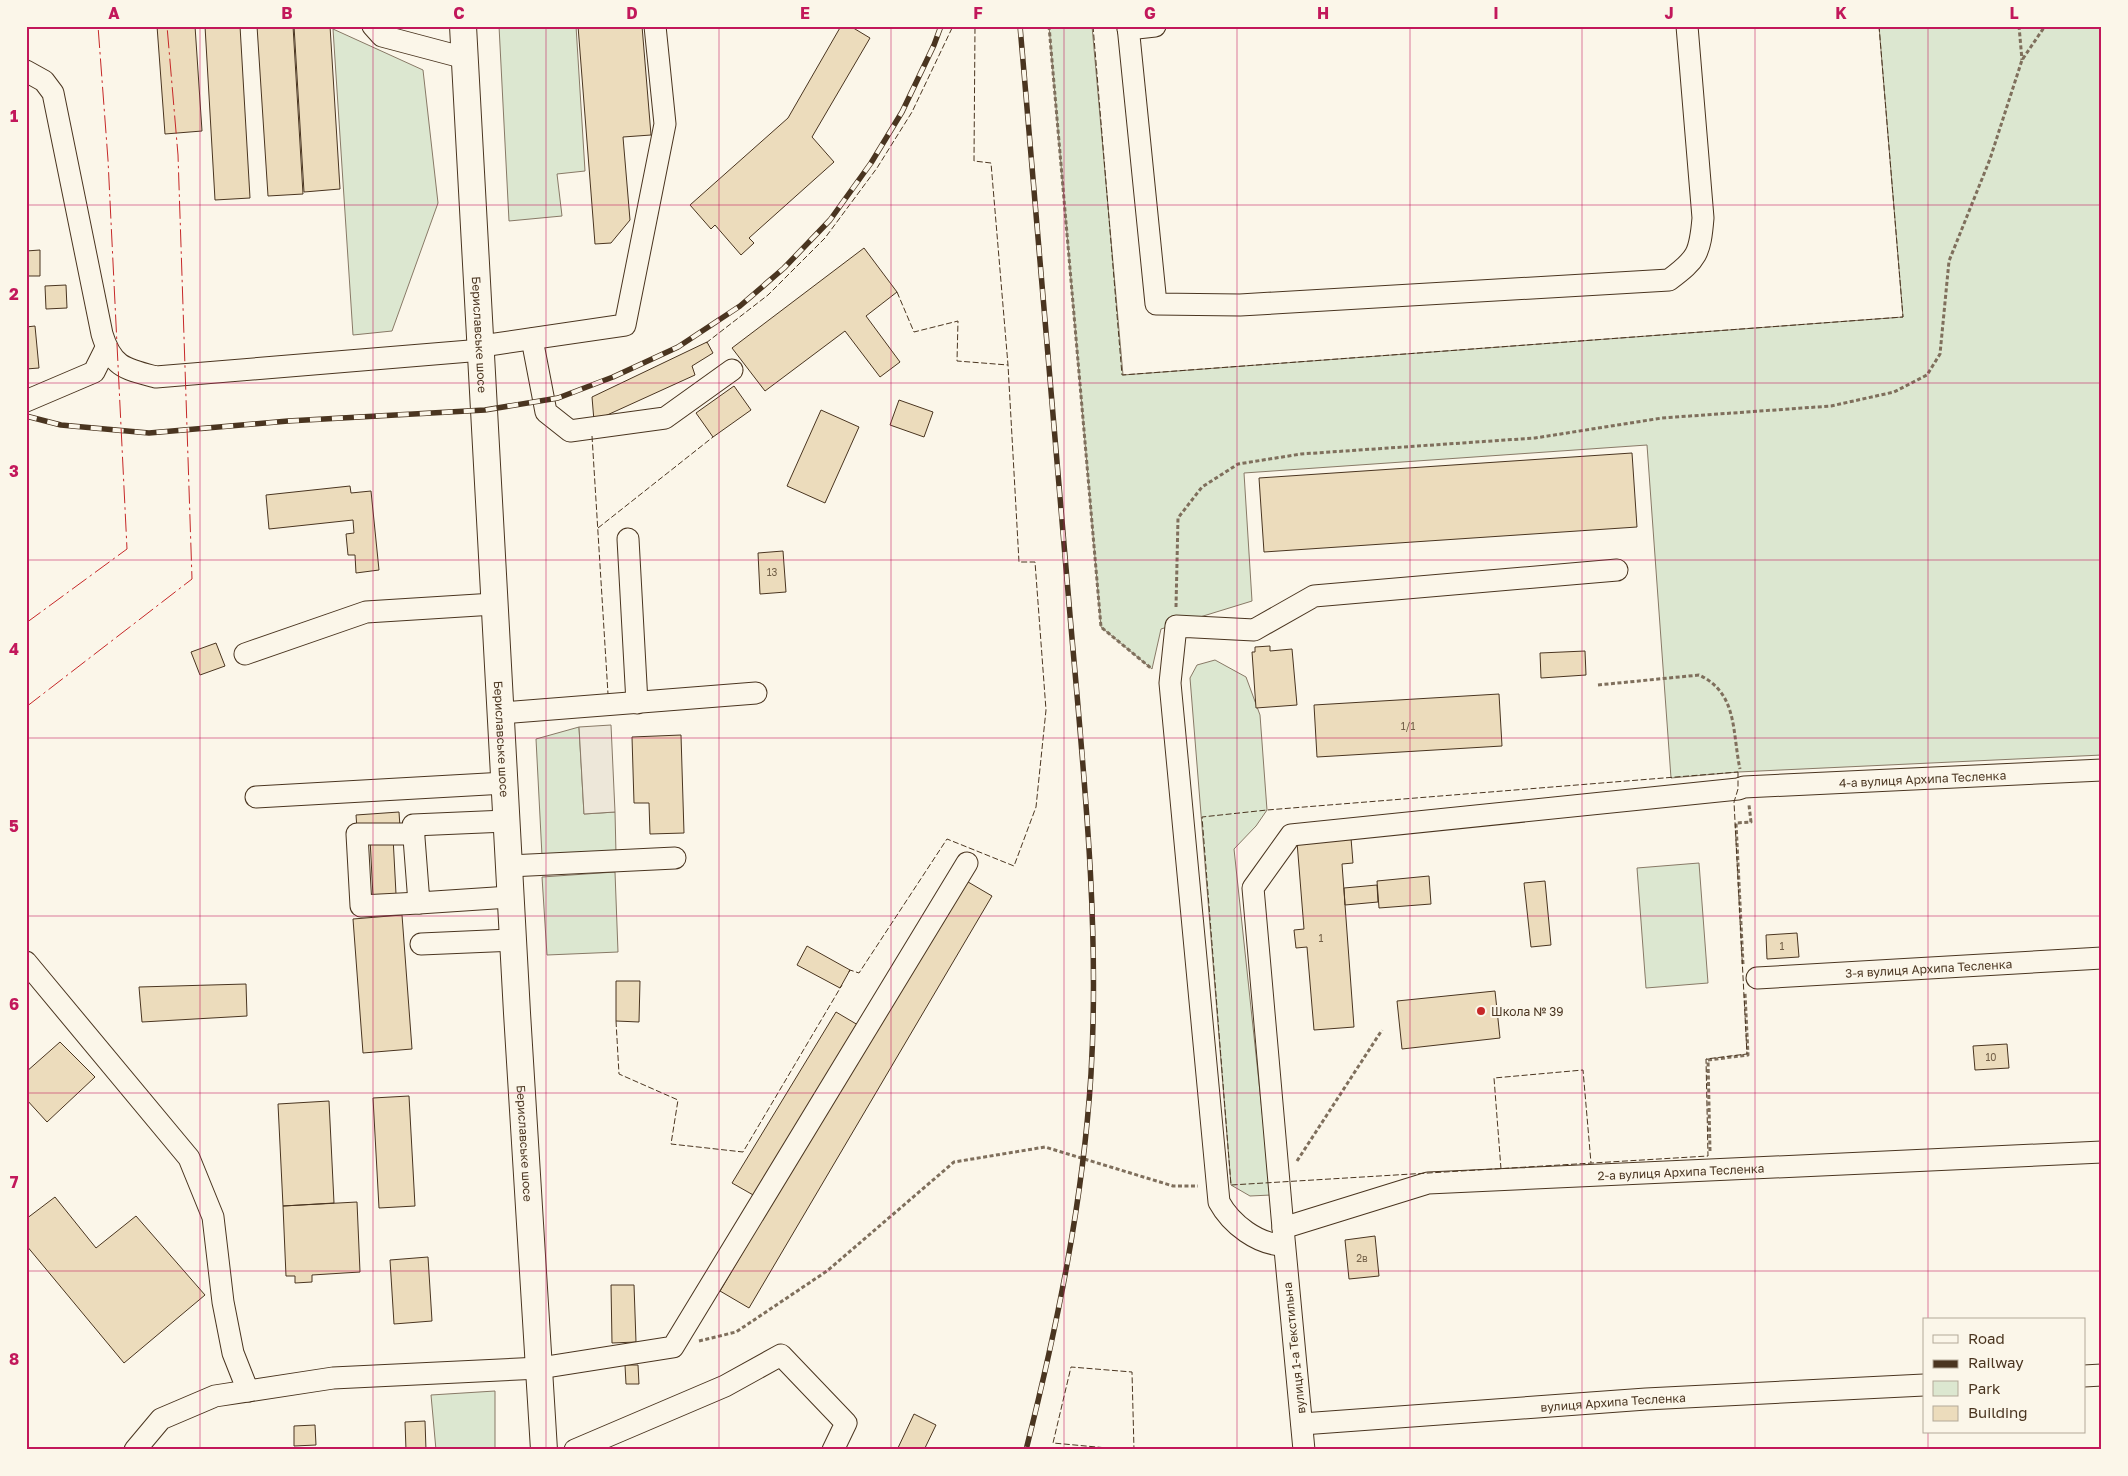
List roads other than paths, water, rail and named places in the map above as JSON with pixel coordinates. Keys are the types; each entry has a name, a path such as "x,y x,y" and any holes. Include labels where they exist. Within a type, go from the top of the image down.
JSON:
{"main road":[{"name":"Бериславське шосе","path":"463,26 482,348 510,897 544,1450"}],"street":[{"path":"373,26 382,36 465,58"},
{"path":"26,71 44,81 53,93 106,348 114,360 123,367 156,376 482,348 625,326 665,124 655,26"},
{"path":"1155,26 1128,28 1156,304 1240,305 1669,280 1686,267 1696,256 1701,240 1702,225 1686,26"},
{"path":"532,339 546,412 570,431 665,418 732,370"},
{"path":"26,401 94,372 106,348"},
{"path":"628,539 637,703"},
{"path":"1283,1237 1269,1244 1251,1235 1221,1207 1216,1187 1170,683 1176,626 1254,630 1314,596 1617,570"},
{"path":"246,654 366,612 494,604"},
{"path":"501,713 756,693"},
{"name":"4-а вулиця Архипа Тесленка","path":"1279,1189 1253,888 1291,835 1744,787 2102,770"},
{"path":"256,797 505,783"},
{"path":"419,903 413,825 506,821"},
{"path":"414,834 357,834 361,906 510,897"},
{"path":"509,866 674,858"},
{"path":"135,1450 161,1419 215,1396 333,1378 540,1368 673,1348 967,863"},
{"path":"421,944 513,940"},
{"name":"3-я вулиця Архипа Тесленка","path":"1748,978 2102,958"},
{"path":"26,962 189,1158 212,1217 223,1302 234,1353 248,1391"},
{"name":"2-а вулиця Архипа Тесленка","path":"1283,1237 1428,1183 2102,1152"},
{"name":"вулиця 1-а Текстильна","path":"1279,1189 1304,1450"},
{"path":"575,1450 726,1386 781,1355 846,1423 833,1450"},
{"path":"2086,1376 2102,1375"},
{"name":"вулиця Архипа Тесленка","path":"1302,1424 1646,1399 1923,1385"}],"railway":[{"path":"26,416 61,425 149,433 288,421 485,410 558,398 613,377 678,347 740,306 784,268 830,220 871,163 902,112 941,26"},
{"path":"1020,26 1085,787 1092,902 1093,959 1091,1074 1082,1169 1058,1311 1026,1450"}],"place":[{"name":"Школа № 39","path":"1481,1011"}]}
